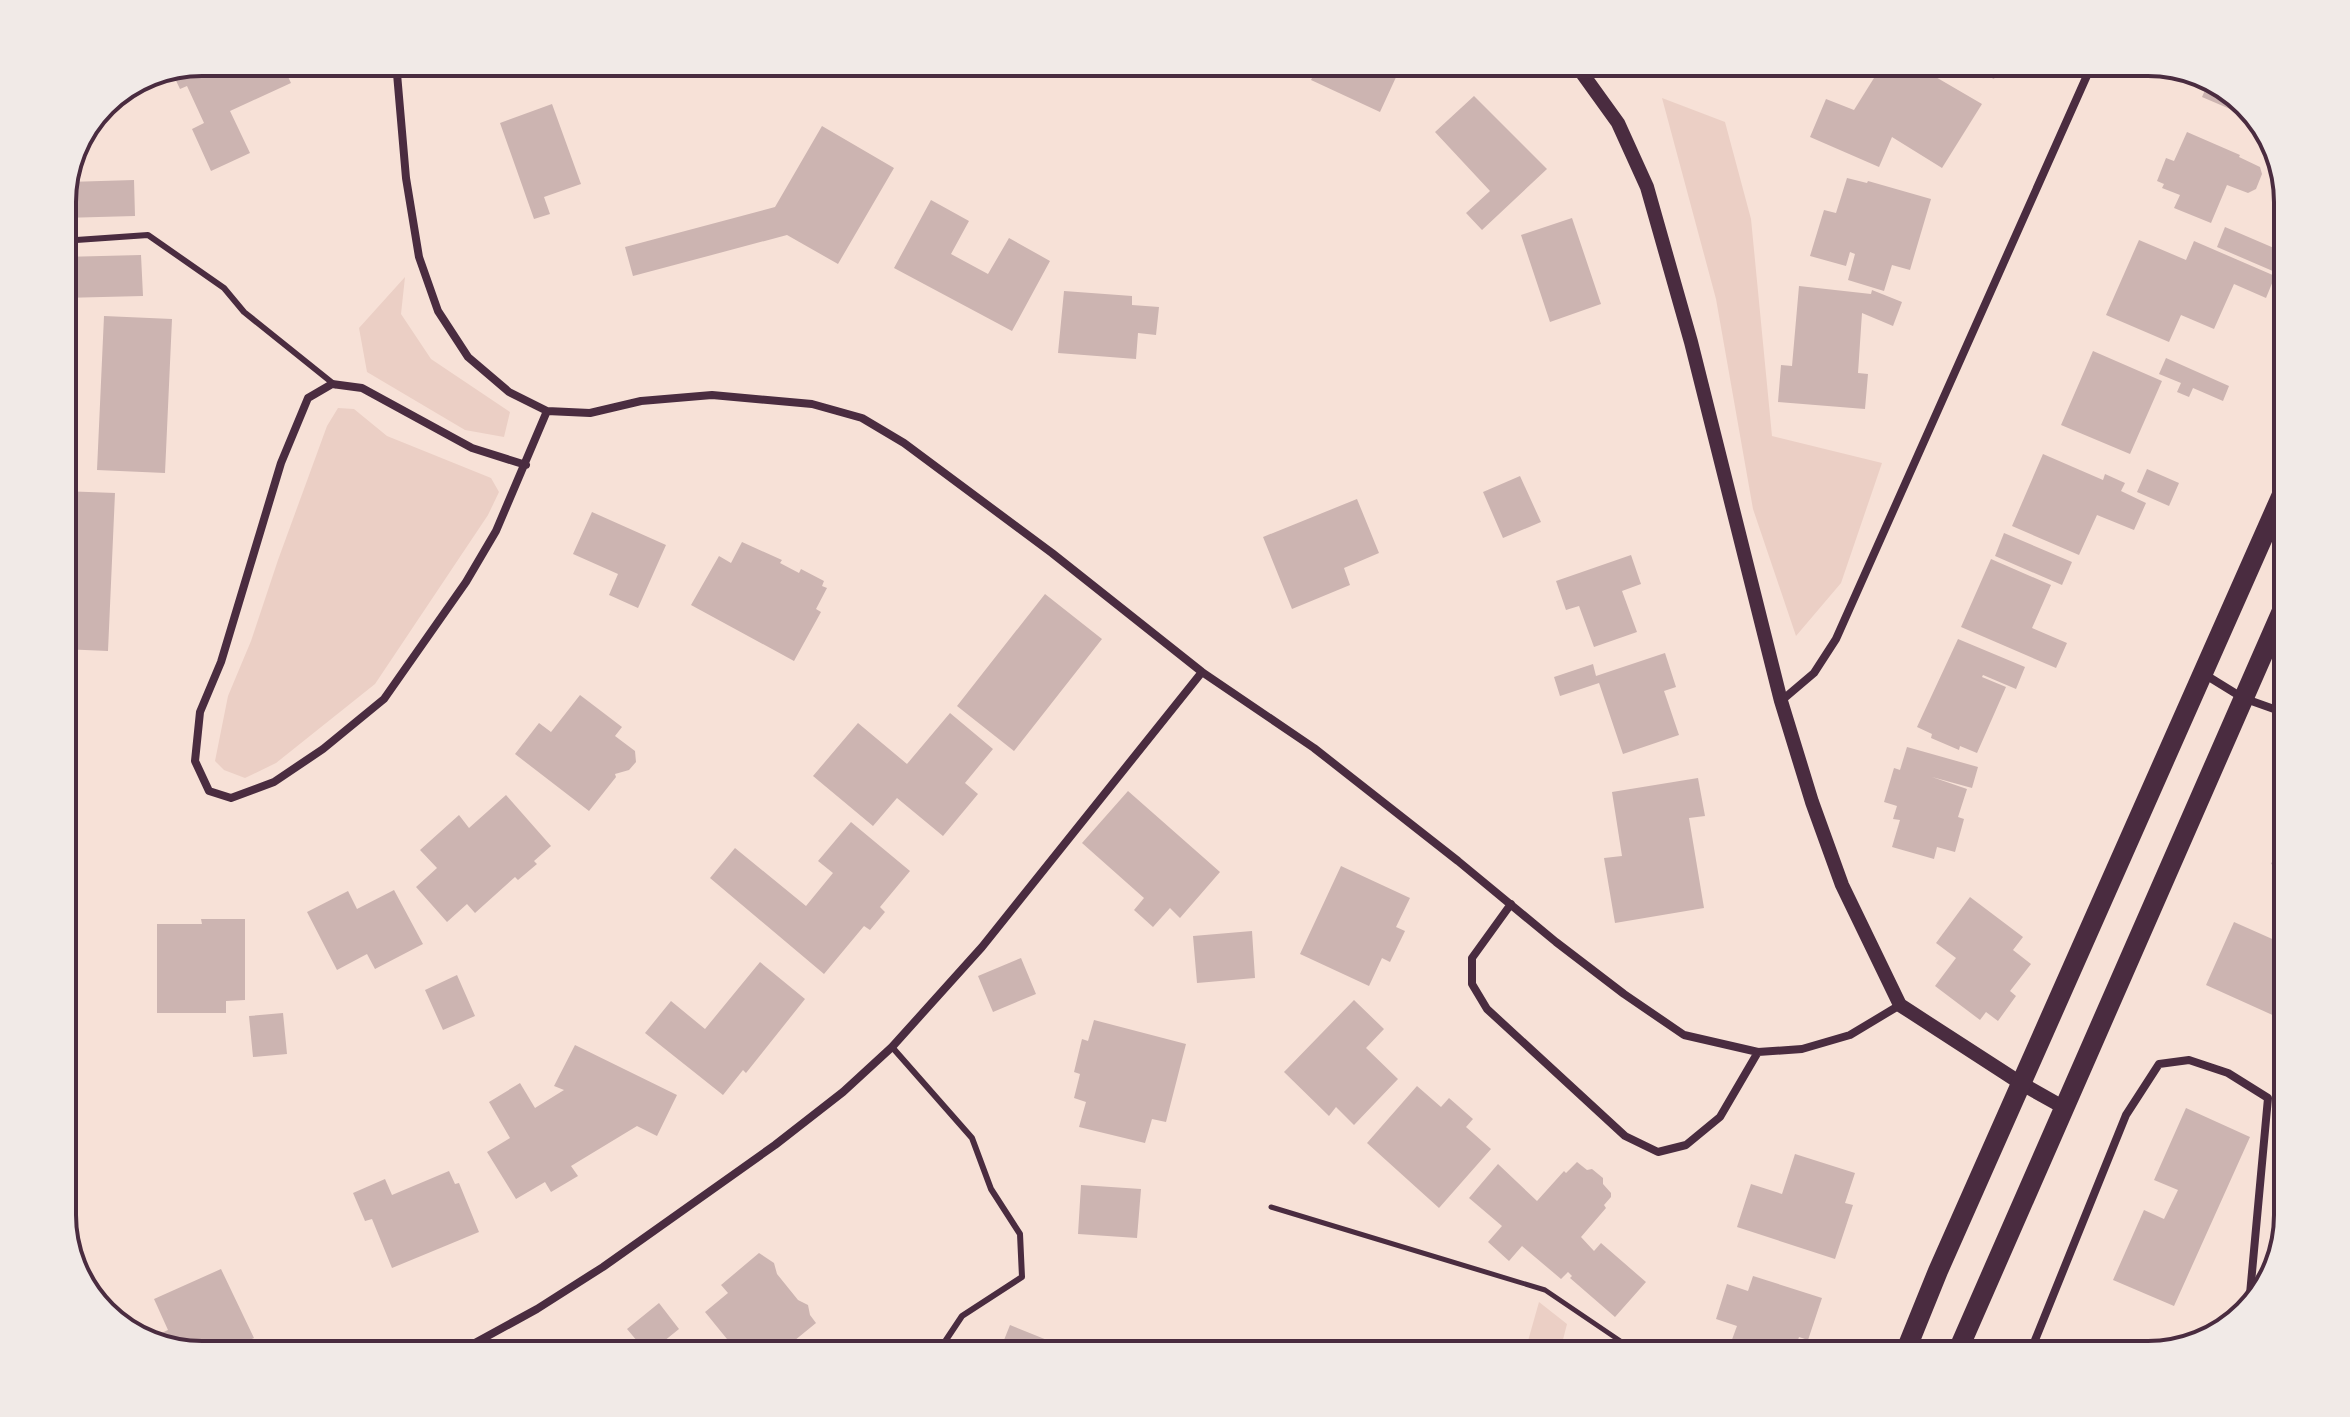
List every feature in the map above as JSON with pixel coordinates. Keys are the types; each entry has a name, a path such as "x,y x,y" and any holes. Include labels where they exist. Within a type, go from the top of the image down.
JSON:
{"main road":[{"path":"1910,1341 2274,513"},
{"path":"1962,1341 2274,628"}],"street":[{"path":"397,76 406,178 419,257 438,311 468,357 509,392 547,411 590,413 641,401 712,395 812,404 862,418 904,443 1052,553 1202,672 1314,748 1624,994 1684,1035 1758,1052 1802,1049 1850,1035 1900,1005"},
{"path":"1584,76 1618,123 1647,187 1679,296 1781,701 1842,885 1900,1005 2063,1107"},
{"path":"1781,701 1814,673 1836,639 2087,76"},
{"path":"526,465 472,448 362,388 335,385 308,398 281,463 221,662 200,712 195,761 209,791 231,798 274,782 323,749 384,699 466,582 496,531 526,465 547,411"},
{"path":"479,1341 603,1267 775,1145 843,1092 892,1047 982,947 1202,672"},
{"path":"2203,674 2243,698 2274,709"},
{"path":"1511,904 1472,958 1472,984 1487,1009 1625,1136 1658,1152 1686,1145 1720,1117 1758,1052"},
{"path":"2035,1341 2126,1115 2159,1064 2189,1060 2228,1073 2268,1098 2251,1288"}],"lane":[{"path":"76,240 148,235 224,288 244,312 335,385"},
{"path":"892,1047 972,1138 991,1189 1020,1234 1022,1277 962,1316 945,1341"}],"path":[{"path":"1271,1207 1545,1290 1620,1341"}],"shaded area":[{"path":"1662,98 1725,122 1751,219 1772,436 1882,463 1841,583 1796,636 1753,509 1716,299"},
{"path":"405,277 401,314 431,359 510,412 504,437 465,430 367,372 359,328"},
{"path":"338,408 354,409 387,436 491,478 499,492 488,515 375,684 276,763 245,778 224,770 215,761 228,696 251,641 327,426"},
{"path":"1539,1302 1567,1324 1563,1341 1528,1341"}],"building":[{"path":"202,76 288,76 291,83 230,111 250,153 211,171 192,129 204,123 187,86 180,89 175,79"},
{"path":"1313,76 1397,76 1380,112 1311,80"},
{"path":"1875,76 1934,76 1982,104 1942,168 1892,137 1879,167 1810,137 1826,99 1854,110"},
{"path":"2205,90 2235,111 2202,97"},
{"path":"1474,96 1547,169 1482,230 1466,213 1490,191 1435,132"},
{"path":"552,104 581,184 544,197 550,214 534,219 500,123"},
{"path":"822,126 894,168 838,264 787,235 633,276 625,247 775,207"},
{"path":"2187,132 2240,155 2260,167 2262,174 2256,189 2248,193 2227,185 2211,223 2174,208 2180,195 2162,188 2164,184 2157,181 2166,158 2174,161"},
{"path":"1847,178 1931,199 1910,270 1892,265 1884,291 1848,280 1855,254 1850,252 1846,266 1810,256 1824,210 1836,213"},
{"path":"134,180 135,216 76,218 78,182"},
{"path":"931,200 969,221 951,254 988,274 1009,238 1050,261 1012,331 894,268"},
{"path":"1572,218 1601,304 1550,322 1521,235"},
{"path":"2225,227 2274,248 2274,272 2217,247"},
{"path":"2139,240 2186,260 2194,241 2274,276 2266,298 2234,284 2214,329 2181,315 2169,342 2106,315"},
{"path":"141,255 143,296 76,298 76,257"},
{"path":"1799,286 1871,294 1872,290 1902,302 1893,326 1862,313 1858,373 1868,374 1865,409 1778,402 1781,365 1792,366"},
{"path":"1064,291 1132,296 1132,305 1159,307 1156,335 1138,333 1136,359 1058,353"},
{"path":"104,316 172,319 165,473 97,470"},
{"path":"2093,351 2162,381 2130,454 2061,425"},
{"path":"2166,358 2229,386 2223,401 2193,388 2189,397 2177,392 2181,383 2159,374"},
{"path":"2043,454 2103,480 2105,474 2125,483 2121,491 2146,503 2134,530 2097,515 2079,555 2012,526"},
{"path":"2147,469 2179,483 2169,506 2137,492"},
{"path":"1520,476 1541,522 1503,538 1483,492"},
{"path":"76,492 115,493 108,651 76,650"},
{"path":"1357,499 1379,553 1344,568 1350,585 1292,609 1263,537"},
{"path":"592,512 666,545 638,608 609,595 618,574 573,554"},
{"path":"2004,533 2072,562 2062,585 1995,556"},
{"path":"742,542 782,560 780,563 799,573 801,569 824,581 822,586 827,588 816,609 821,612 794,661 691,605 719,556 731,563"},
{"path":"1631,555 1641,584 1622,591 1637,632 1594,647 1579,606 1566,610 1556,581"},
{"path":"1991,559 2051,585 2032,628 2067,643 2056,668 1961,627"},
{"path":"1045,594 1102,639 1014,751 957,706"},
{"path":"1958,639 2025,667 2016,689 1983,675 2006,687 1977,753 1960,746 1959,750 1931,738 1932,734 1917,727"},
{"path":"1665,653 1676,687 1664,691 1679,735 1623,754 1599,683 1560,696 1554,677 1593,664 1596,676"},
{"path":"580,695 622,727 615,736 635,751 636,762 629,770 615,774 616,777 589,811 515,754 539,723 551,732"},
{"path":"950,713 993,749 965,783 978,794 943,836 897,798 873,826 813,776 858,723 907,764"},
{"path":"1907,747 1978,767 1972,788 1932,777 1967,789 1958,817 1964,819 1955,852 1937,847 1934,859 1892,847 1900,820 1893,819 1897,806 1884,802 1894,768 1900,770"},
{"path":"1698,778 1705,816 1689,818 1704,908 1615,923 1604,858 1622,856 1612,792"},
{"path":"1128,791 1220,872 1180,918 1170,908 1153,927 1134,910 1144,898 1082,843"},
{"path":"506,795 551,846 534,861 537,864 518,880 515,877 475,913 467,904 447,922 416,887 437,868 420,850 459,815 469,828"},
{"path":"851,822 910,871 880,907 885,912 870,930 864,926 824,974 710,878 735,848 806,906 833,873 818,861"},
{"path":"1341,866 1410,898 1396,927 1405,931 1390,962 1382,958 1369,986 1300,954"},
{"path":"394,890 423,944 375,969 367,954 337,970 307,912 348,891 357,909"},
{"path":"1970,897 2023,937 2013,950 2031,964 2010,991 2016,996 1998,1021 1986,1012 1980,1020 1935,986 1956,958 1936,943"},
{"path":"201,919 245,919 245,1000 226,1001 226,1013 157,1013 157,924 202,924"},
{"path":"2234,922 2274,940 2274,1016 2206,985"},
{"path":"1252,931 1255,978 1197,983 1193,936"},
{"path":"1021,958 1036,994 993,1012 978,976"},
{"path":"760,962 805,999 746,1073 743,1070 723,1095 645,1033 671,1001 705,1029"},
{"path":"457,975 475,1016 443,1030 425,990"},
{"path":"1354,1000 1384,1029 1366,1048 1398,1079 1354,1125 1336,1107 1329,1116 1284,1072"},
{"path":"283,1013 287,1054 253,1057 249,1016"},
{"path":"1094,1020 1186,1044 1166,1122 1152,1119 1145,1143 1079,1127 1086,1102 1074,1098 1080,1074 1074,1072 1082,1039 1088,1041"},
{"path":"575,1045 677,1095 657,1136 637,1126 571,1166 578,1176 551,1192 545,1182 516,1199 487,1152 510,1138 489,1102 520,1083 535,1108 564,1090 554,1086"},
{"path":"1417,1086 1441,1107 1449,1098 1473,1119 1466,1127 1491,1149 1439,1208 1367,1143"},
{"path":"2186,1108 2250,1137 2174,1306 2113,1280 2144,1210 2164,1219 2178,1190 2154,1180"},
{"path":"1795,1154 1855,1173 1845,1203 1853,1205 1835,1259 1737,1227 1751,1184 1782,1194"},
{"path":"1577,1162 1603,1178 1603,1184 1611,1193 1604,1205 1606,1208 1581,1237 1594,1251 1601,1243 1646,1282 1615,1317 1570,1278 1572,1276 1568,1272 1561,1279 1522,1246 1509,1261 1488,1242 1502,1226 1469,1198 1498,1164 1537,1201 1564,1171 1566,1173"},
{"path":"449,1171 455,1184 459,1183 479,1232 392,1268 372,1219 365,1221 353,1193 385,1179 392,1195"},
{"path":"1081,1185 1141,1189 1137,1238 1078,1234"},
{"path":"759,1253 774,1263 777,1274 798,1300 808,1305 816,1323 794,1341 729,1341 705,1312 728,1293 721,1285"},
{"path":"221,1269 254,1338 247,1341 202,1341 160,1333 168,1330 154,1299"},
{"path":"1753,1276 1822,1298 1808,1340 1799,1337 1798,1341 1731,1341 1737,1326 1716,1319 1727,1284 1748,1291"},
{"path":"659,1303 679,1329 664,1341 637,1341 627,1329"},
{"path":"1010,1325 1050,1341 1004,1341"}]}
